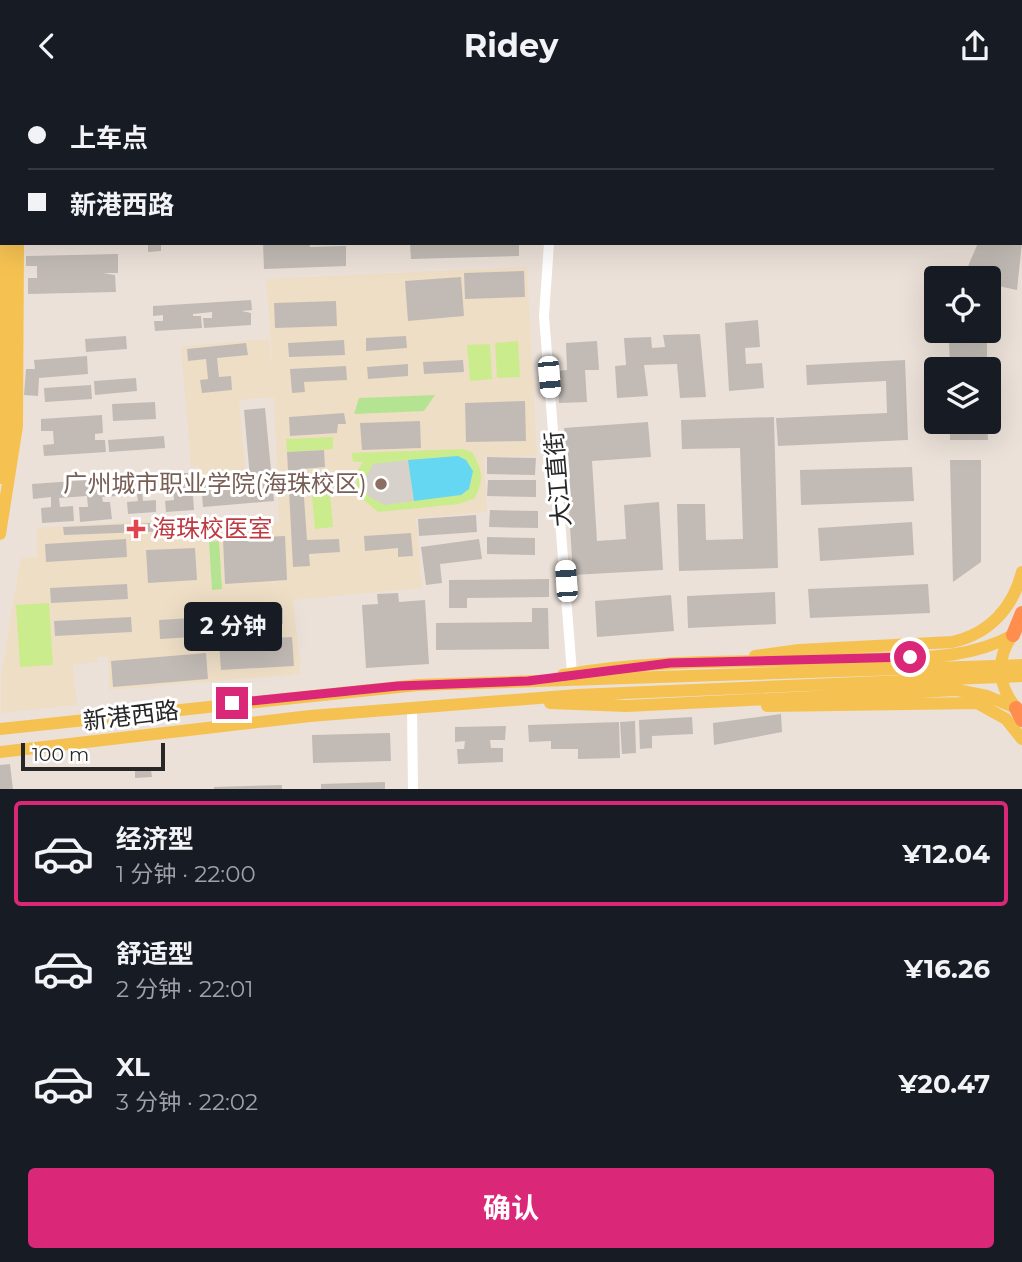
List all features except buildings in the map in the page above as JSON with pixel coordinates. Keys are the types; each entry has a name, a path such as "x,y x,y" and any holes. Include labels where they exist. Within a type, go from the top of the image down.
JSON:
{"highway":[{"path":"1017,631 1022,613"}],"main road":[{"path":"0,534 14,451 6,245"},
{"path":"0,478 12,397 18,245"},
{"path":"730,661 799,650 946,643 973,637 991,624 1011,603 1022,572"},
{"path":"528,681 572,673 670,663 910,657 975,652 1017,631"},
{"path":"1017,631 1003,650 1000,668 1006,694 1020,714"},
{"path":"973,637 982,700"},
{"path":"975,652 985,657 992,682 982,700"},
{"name":"新港西路","path":"0,752 412,707 1022,665"},
{"name":"新港西路","path":"0,729 354,690 528,681 766,681 1022,676"},
{"path":"526,700 588,706 957,690 1020,714"},
{"path":"724,702 802,707 982,700 1006,719 1022,739"},
{"path":"33,726 36,748"}],"street":[{"name":"大江直街","path":"549,245 544,316 572,673"},
{"path":"412,707 412,789"}],"shaded area":[{"name":"广州城市职业学院(海珠校区)","path":"527,267 537,456 484,457 487,512 416,518 422,588 293,600 301,674 109,690 108,657 98,657 97,662 73,665 77,705 1,713 1,678 21,558 37,557 37,528 186,518 209,518 225,526 279,522 274,397 239,400 246,476 200,480 199,466 191,467 181,346 269,339 274,384 266,279"},
{"path":"408,460 414,501 385,505 368,496 364,480 373,464"}],"green space":[{"path":"518,341 520,377 497,378 495,343"},
{"path":"490,344 492,379 470,381 467,345"},
{"path":"435,395 424,411 354,414 359,398"},
{"path":"333,437 333,449 287,452 286,439"},
{"path":"463,449 472,452 480,470 481,480 475,498 459,504 378,512 358,495 356,472 363,462 353,462 352,453"},
{"path":"329,485 333,527 315,529 311,486"},
{"path":"219,541 222,589 212,590 209,542"},
{"path":"49,603 53,665 20,667 16,605"}],"water":[{"path":"458,456 466,460 473,471 469,489 461,495 414,501 408,460"}],"place":[{"name":"广州城市职业学院(海珠校区)","path":"381,484"},
{"name":"海珠校医室","path":"136,529"}],"route":[{"path":"232,703 398,686 528,681 572,673 670,663 910,657"}]}
